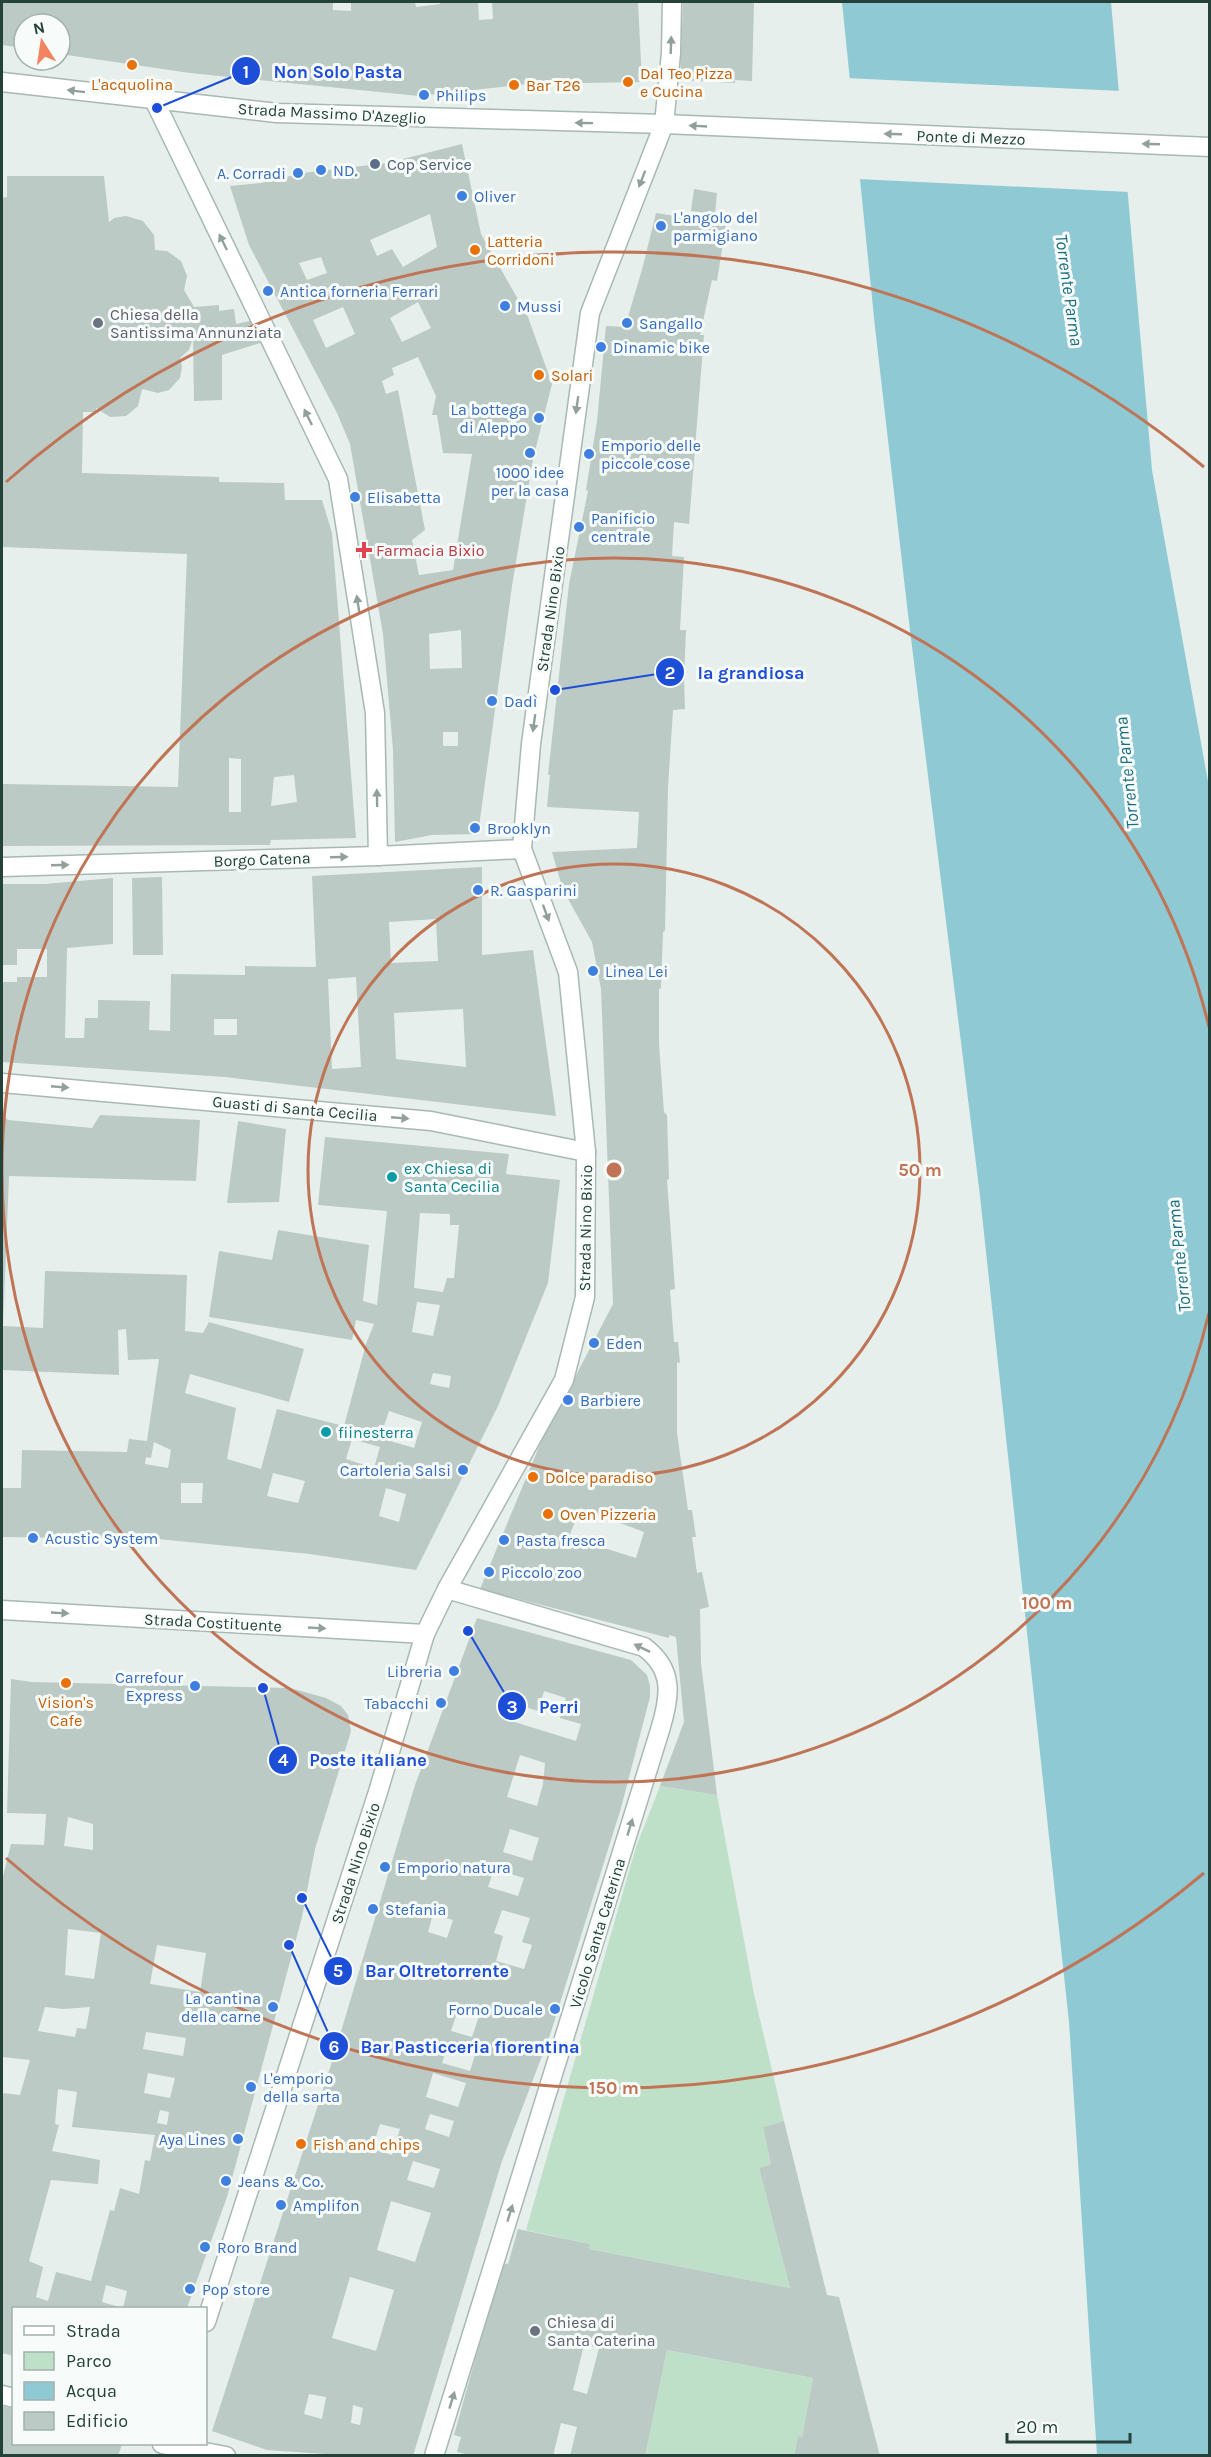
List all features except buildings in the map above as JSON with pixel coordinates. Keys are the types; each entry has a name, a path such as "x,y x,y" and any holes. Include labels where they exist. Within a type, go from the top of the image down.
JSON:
{"street":[{"name":"Strada Nino Bixio","path":"207,2319 378,1792 425,1634 447,1589 564,1380 585,1297 586,1152 568,972 522,849 531,744 590,313 664,124 671,52 672,2"},
{"name":"Strada Massimo D'Azeglio","path":"2,82 277,113 733,127"},
{"path":"154,100 338,479 375,713 378,856"},
{"name":"Ponte di Mezzo","path":"733,127 1209,147"},
{"name":"Borgo Catena","path":"2,867 378,856 522,849"},
{"name":"Guasti di Santa Cecilia","path":"2,1083 431,1121 586,1152"},
{"name":"Vicolo Santa Caterina","path":"434,2456 657,1742 668,1690 660,1660 644,1647 447,1589"},
{"name":"Strada Costituente","path":"2,1610 425,1634"},
{"path":"164,2447 226,2456"}],"green space":[{"path":"660,1786 717,1795 754,1994 784,2121 763,2127 771,2164 759,2168 790,2288 589,2249 590,2244 526,2230 636,1847"},
{"path":"667,2350 813,2378 802,2437 798,2435 794,2455 645,2456"}],"water":[{"name":"Torrente Parma","path":"842,2 1111,2 1152,470 1210,793 1209,2455 1097,2455 1069,2022 980,1196 908,614 875,327"}],"pier":[{"path":"846,78 1121,91 1130,192 857,179"}],"place":[{"name":"L'acquolina","path":"132,65"},
{"name":"Dal Teo Pizza e Cucina","path":"628,82"},
{"name":"Bar T26","path":"514,85"},
{"name":"Philips","path":"424,95"},
{"name":"Non Solo Pasta","path":"157,108"},
{"name":"Cop Service","path":"375,164"},
{"name":"ND.","path":"321,170"},
{"name":"A. Corradi","path":"298,173"},
{"name":"Oliver","path":"462,196"},
{"name":"L'angolo del parmigiano","path":"661,226"},
{"name":"Latteria Corridoni","path":"475,250"},
{"name":"Antica forneria Ferrari","path":"268,291"},
{"name":"Mussi","path":"505,306"},
{"name":"Chiesa della Santissima Annunziata","path":"98,323"},
{"name":"Sangallo","path":"627,323"},
{"name":"Dinamic bike","path":"601,347"},
{"name":"Solari","path":"539,375"},
{"name":"La bottega di Aleppo","path":"539,418"},
{"name":"1000 idee per la casa","path":"530,453"},
{"name":"Emporio delle piccole cose","path":"589,454"},
{"name":"Elisabetta","path":"355,497"},
{"name":"Panificio centrale","path":"579,527"},
{"name":"Farmacia Bixio","path":"364,550"},
{"name":"la grandiosa","path":"555,690"},
{"name":"Dadì","path":"492,701"},
{"name":"Brooklyn","path":"475,828"},
{"name":"R. Gasparini","path":"478,890"},
{"name":"Linea Lei","path":"593,971"},
{"name":"ex Chiesa di Santa Cecilia","path":"392,1177"},
{"name":"Eden","path":"594,1343"},
{"name":"Barbiere","path":"568,1400"},
{"name":"fiinesterra","path":"326,1432"},
{"name":"Cartoleria Salsi","path":"463,1470"},
{"name":"Dolce paradiso","path":"533,1477"},
{"name":"Oven Pizzeria","path":"548,1514"},
{"name":"Acustic System","path":"33,1538"},
{"name":"Pasta fresca","path":"504,1540"},
{"name":"Piccolo zoo","path":"489,1572"},
{"name":"Perri","path":"468,1631"},
{"name":"Libreria","path":"454,1671"},
{"name":"Vision's Cafe","path":"66,1683"},
{"name":"Carrefour Express","path":"195,1686"},
{"name":"Poste italiane","path":"263,1688"},
{"name":"Tabacchi","path":"441,1703"},
{"name":"Emporio natura","path":"385,1867"},
{"name":"Bar Oltretorrente","path":"302,1898"},
{"name":"Stefania","path":"373,1909"},
{"name":"Bar Pasticceria fiorentina","path":"289,1945"},
{"name":"La cantina della carne","path":"273,2007"},
{"name":"Forno Ducale","path":"555,2009"},
{"name":"L'emporio della sarta","path":"251,2087"},
{"name":"Aya Lines","path":"238,2139"},
{"name":"Fish and chips","path":"301,2144"},
{"name":"Jeans & Co.","path":"226,2181"},
{"name":"Amplifon","path":"281,2205"},
{"name":"Roro Brand","path":"205,2247"},
{"name":"Pop store","path":"190,2289"},
{"name":"Chiesa di Santa Caterina","path":"535,2331"}]}
